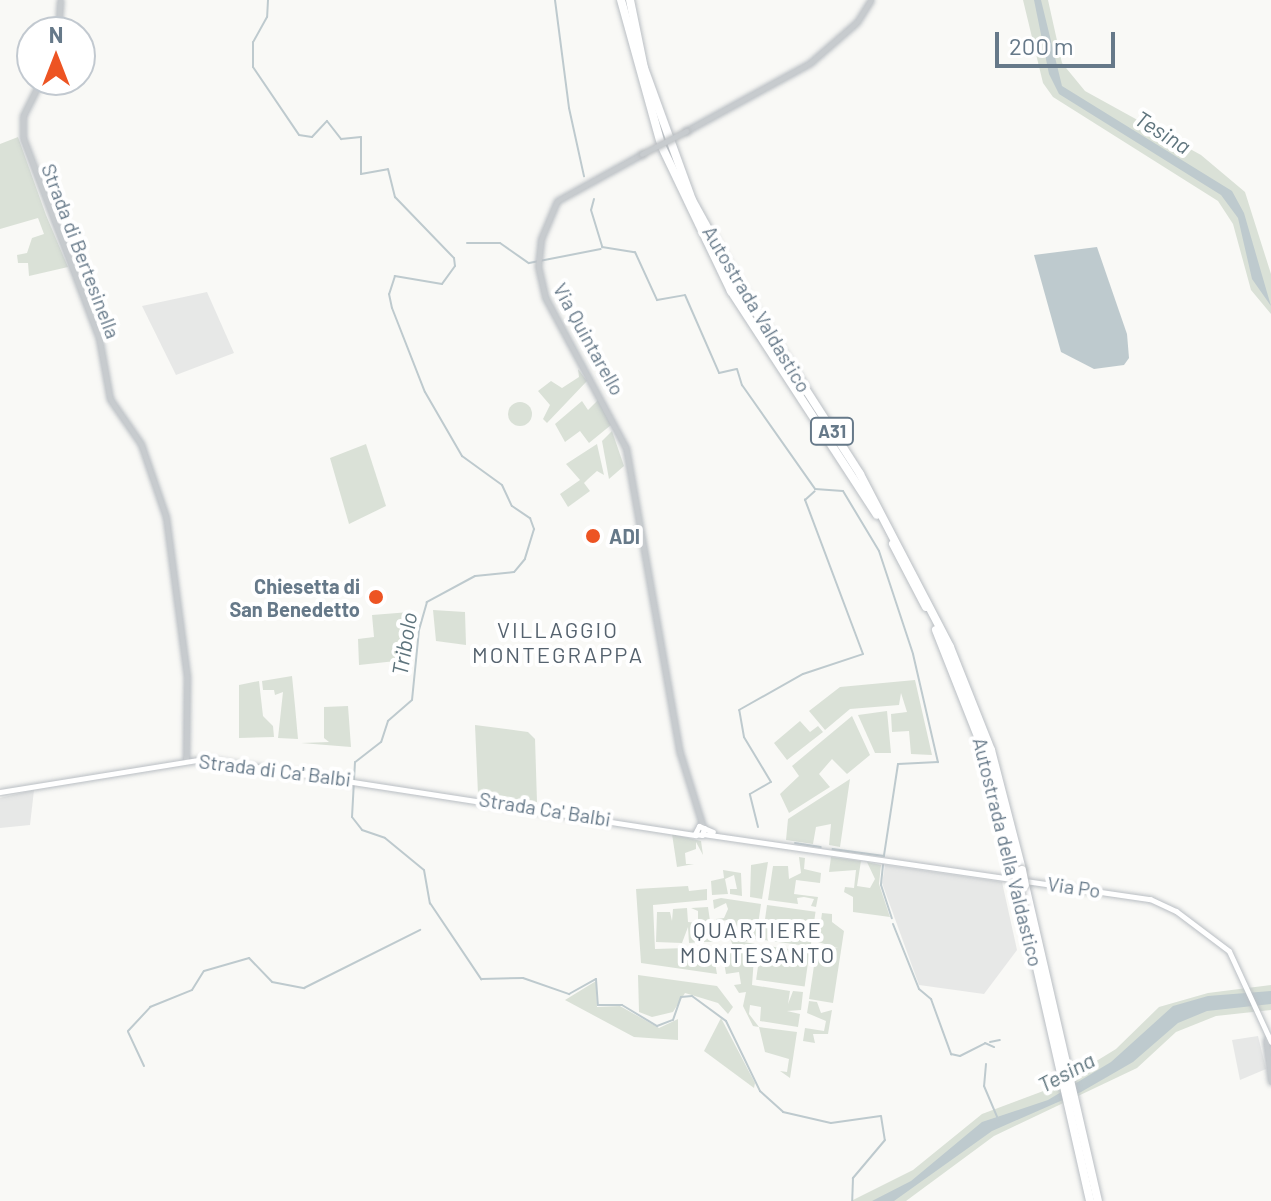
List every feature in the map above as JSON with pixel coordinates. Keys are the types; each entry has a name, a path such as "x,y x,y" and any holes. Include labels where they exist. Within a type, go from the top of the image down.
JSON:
{"highway":[{"name":"Autostrada della Valdastico","path":"621,0 661,144 731,291 866,498 920,596 975,726 1025,885 1090,1201"},
{"name":"Autostrada Valdastico","path":"630,0 644,68 692,200 740,287 860,474 950,647 991,750 1019,869"},
{"name":"Autostrada della Valdastico","path":"1019,869 1023,906 1098,1201"}],"main road":[{"name":"Strada di Ca' Balbi","path":"0,792 186,758 408,788"},
{"name":"Strada Ca' Balbi","path":"408,788 681,830 700,830"},
{"name":"Via Po","path":"700,830 725,837 1140,897 1176,911 1219,941 1235,960 1268,1041"},
{"path":"1260,1025 1271,1030 1268,1041"}],"street":[{"name":"Via Quintarello","path":"700,830 699,814 680,753 626,448 545,297 538,264 557,201 810,63 857,22 871,0"},
{"name":"Strada di Bertesinella","path":"33,96 23,116 23,138 96,329 110,399 141,444 166,517 187,676 186,758"},
{"path":"1268,1041 1271,1082"}],"shaded area":[{"path":"1023,0 1048,0 1062,63 1085,91 1201,155 1245,192 1271,274 1271,314 1251,290 1233,224 1218,201 1053,97 1043,83"},
{"name":"Tesina","path":"1034,0 1041,0 1062,86 1232,191 1244,213 1271,306 1252,279 1238,218 1221,195 1059,94 1049,74"},
{"path":"18,137 68,267 29,276 28,263 18,263 17,255 27,253 32,238 44,234 38,218 0,229 0,144"},
{"path":"1097,247 1127,334 1129,358 1124,365 1094,369 1061,352 1034,255"},
{"path":"207,292 234,353 176,375 142,306"},
{"path":"578,369 587,381 547,423 543,419 550,405 538,391 551,381 562,388 579,377"},
{"path":"598,400 611,425 589,443 580,431 565,442 555,424 582,401 588,410"},
{"path":"515,402 525,402 532,409 532,419 525,426 515,426 508,419 508,409"},
{"path":"612,431 624,466 609,479 602,441"},
{"path":"366,444 386,506 349,524 330,458"},
{"path":"597,444 604,475 597,471 588,479 584,483 590,491 568,507 560,494 580,480 566,464"},
{"path":"433,610 465,612 466,645 436,641"},
{"path":"410,612 405,660 359,665 358,639 374,637 372,615"},
{"path":"292,676 298,739 278,738 283,692 275,695 274,690 263,690 262,681"},
{"path":"915,680 932,755 911,754 909,731 892,732 891,714 907,712 901,693 899,705 850,709 825,730 809,711 840,687"},
{"path":"259,681 263,716 273,726 274,737 239,738 239,685"},
{"path":"348,706 351,747 301,743 329,742 324,738 324,707"},
{"path":"887,711 891,753 875,753 858,715"},
{"path":"852,716 870,755 847,774 832,759 819,774 830,787 789,813 780,794 799,776 792,766"},
{"path":"800,721 810,732 818,726 823,732 787,760 774,743"},
{"path":"475,725 528,732 535,739 537,802 478,794"},
{"path":"850,779 840,847 829,845 831,824 816,827 813,844 786,840 788,819"},
{"path":"34,790 30,825 0,828 0,798"},
{"path":"672,834 701,841 703,855 696,842 696,849 685,853 686,864 694,864 677,867"},
{"path":"799,857 805,858 804,869 821,873 820,883 796,880 794,894 818,897 816,907 811,906 814,899 804,897 797,898 798,904 768,900 773,866 788,866 789,879 801,873"},
{"path":"831,857 861,861 857,886 870,888 875,879 867,862 881,865 879,884 890,917 853,912 853,897 844,892 845,887 854,888 856,870 829,872"},
{"path":"768,862 762,899 750,897 751,865"},
{"path":"885,865 1002,882 1017,950 984,994 919,985 882,883"},
{"path":"723,870 741,873 742,896 730,894 730,889 737,889 734,875 725,879 728,894 712,895 711,881 724,878"},
{"path":"688,886 689,891 707,889 707,900 653,905 655,949 716,947 718,959 703,962 715,963 717,974 641,963 636,889"},
{"path":"721,898 761,904 756,939 744,942 755,944 752,985 790,991 788,1004 793,991 803,992 801,1010 787,1011 800,1014 798,1027 760,1021 761,1007 750,1005 749,1014 759,1027 753,1026 743,1006 746,992 739,993 734,985 741,984 739,972 726,974 722,951 736,953 729,936 735,934 732,919 722,921 724,932 719,933 716,919 724,918 728,909 726,903 714,909 713,900"},
{"path":"767,905 816,912 811,946 762,940"},
{"path":"708,907 713,942 704,942 703,925 693,926 701,942 689,943 688,927 682,943 656,942 657,912 670,912 672,921 673,909 687,908 688,922 698,923 698,911 691,908"},
{"path":"822,913 832,914 832,922 844,931 833,1003 809,999 817,946 838,948 818,942"},
{"path":"761,945 810,952 805,986 756,980"},
{"path":"638,975 717,986 733,1007 728,1014 718,1003 685,993 673,1012 652,1017 639,1012"},
{"path":"596,981 597,1007 620,1006 659,1028 678,1019 678,1040 634,1037 565,1000"},
{"path":"1271,985 1271,1010 1216,1016 1176,1032 1137,1068 994,1136 906,1201 851,1201 913,1170 982,1114 1054,1087 1116,1049 1159,1007 1208,993"},
{"name":"Tesina","path":"1271,991 1271,1004 1207,1011 1178,1023 1133,1062 1081,1092 992,1131 894,1201 872,1201 911,1181 982,1122 1048,1100 1111,1062 1173,1006 1208,996"},
{"path":"809,1001 817,1002 821,1013 832,1010 828,1034 813,1034 815,1043 803,1041 805,1028 824,1031 826,1021 807,1013"},
{"path":"721,1018 755,1083 754,1088 704,1051"},
{"path":"759,1027 797,1032 790,1078 780,1071 787,1072 789,1059 765,1052"},
{"path":"1258,1036 1266,1069 1240,1080 1232,1040"}],"waterway":[{"name":"Tribolo","path":"268,0 267,17 253,42 253,67 299,135 312,137 327,121 341,139 361,137 361,174 388,169 395,197 454,258 455,266 442,284 395,276 389,294 392,308 425,392 462,456 502,485 512,506 530,518 534,529 525,559 514,572 475,576 427,602 419,630 412,700 388,721 381,742 355,762 352,817 362,830 385,838 424,870 430,903 481,979 523,978 569,994 596,979 598,1005 622,1005 657,1026 673,1020 681,997 692,996 726,1021 760,1091 783,1112 831,1123 881,1116 885,1140 853,1178 852,1201"},
{"path":"555,0 569,108 584,176"},
{"path":"594,199 591,210 602,247 635,252 657,300 685,295 719,373 737,369 742,385 815,489 843,491 879,551 913,654 938,762 898,764 884,856 832,849"},
{"path":"467,243 500,243 529,263 601,249"},
{"path":"758,827 750,794 771,782 744,737 739,710 803,674 863,654 805,500 815,491"},
{"path":"795,843 821,847"},
{"path":"883,865 881,885 892,918"},
{"path":"893,924 919,989 931,999 951,1054 960,1056 985,1043 994,1047"},
{"path":"144,1066 128,1031 150,1007 192,990 204,971 249,958 272,982 304,988 420,930"},
{"path":"990,1042 1000,1040"},
{"path":"986,1064 984,1086 998,1119"}],"place":[{"name":"ADI","path":"593,536"},
{"name":"Chiesetta di San Benedetto","path":"376,597"}],"district":[{"name":"VILLAGGIO MONTEGRAPPA","path":"558,642"},
{"name":"QUARTIERE MONTESANTO","path":"758,942"}]}
